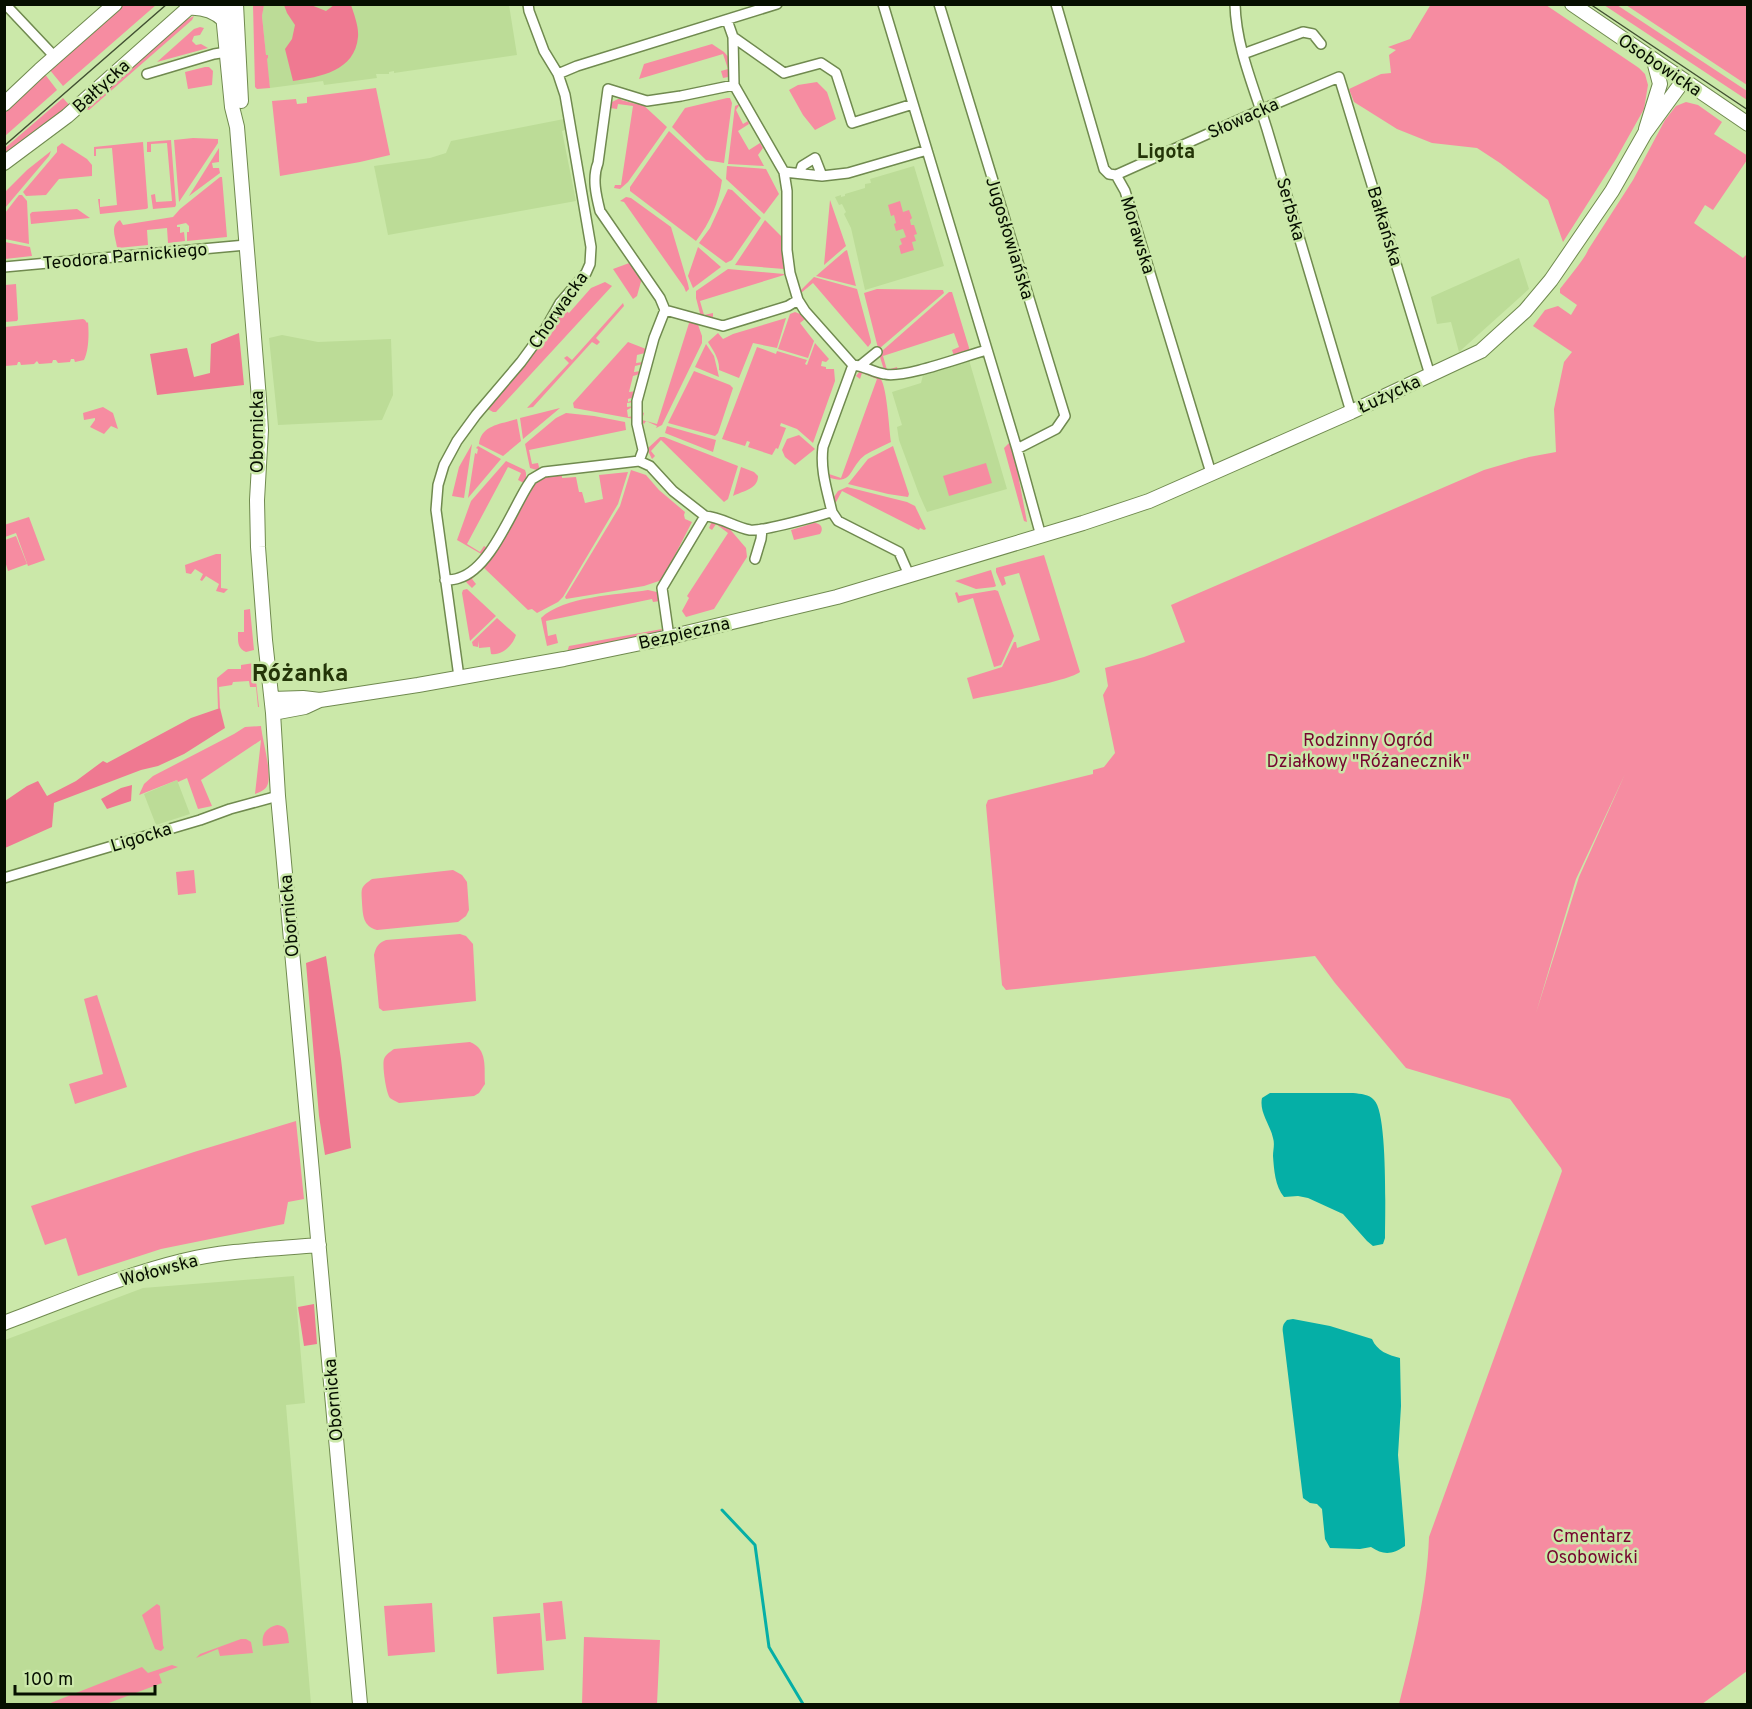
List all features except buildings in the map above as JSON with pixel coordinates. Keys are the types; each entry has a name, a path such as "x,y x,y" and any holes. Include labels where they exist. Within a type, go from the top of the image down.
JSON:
{"street":[{"path":"5,4 55,57"},
{"path":"4,104 115,4"},
{"name":"Obornicka","path":"222,4 232,107 237,127 260,416 258,547 265,640 273,706 278,796 360,1704"},
{"name":"Obornicka","path":"236,4 241,107 237,127"},
{"name":"Chorwacka","path":"459,677 436,510 438,485 444,465 468,426 521,362 561,303 586,273 590,264 591,248 565,95 558,74 544,51 528,4"},
{"path":"558,74 577,66 777,4"},
{"path":"882,4 1017,448 1041,536"},
{"name":"Jugosłowiańska","path":"939,4 1065,417 1056,429 1017,448"},
{"name":"Morawska","path":"1056,4 1104,169 1109,174 1116,175 1125,191 1211,473"},
{"name":"Serbska","path":"1234,4 1243,54 1351,412"},
{"name":"Osobowicka","path":"1572,4 1748,124"},
{"path":"191,6 206,9 224,20"},
{"name":"Bałtycka","path":"4,163 68,116 191,6"},
{"path":"727,20 733,37 734,85 784,172 787,191 787,250 790,273 798,300 805,311 857,365 884,375 903,373 987,350"},
{"path":"1243,54 1303,32 1313,34 1321,44"},
{"path":"733,37 784,73 821,63 837,73 852,123 913,104"},
{"path":"147,74 227,52"},
{"path":"1654,61 1660,84 1669,81 1683,81"},
{"name":"Słowacka","path":"1116,175 1339,77"},
{"name":"Bałkańska","path":"1339,77 1430,375"},
{"name":"Łużycka","path":"1041,536 1149,501 1351,412 1481,351 1526,312 1551,280 1612,191 1645,134 1683,81"},
{"name":"Łużycka","path":"1645,134 1660,84"},
{"path":"639,461 643,450 637,424 637,401 654,338 665,310 660,297 600,211 595,171 608,89 646,101 734,85"},
{"path":"784,172 822,176 848,173 927,150"},
{"path":"800,173 802,166 815,158 822,176"},
{"name":"Teodora Parnickiego","path":"4,267 246,245"},
{"path":"665,310 723,326 788,306 798,300"},
{"path":"877,352 857,365 822,447 823,478 832,512 838,521 899,552 909,575"},
{"path":"445,580 460,578 480,564 494,547 532,479 544,472 639,461 650,466 673,491 705,516 713,516 749,530 832,512"},
{"path":"669,637 662,588 705,516"},
{"path":"755,559 762,529"},
{"name":"Bezpieczna","path":"273,706 305,707 320,700 564,659 669,637 837,597 1041,536"},
{"name":"Ligocka","path":"4,878 278,796"},
{"name":"Wołowska","path":"4,1323 150,1270 185,1260 319,1245"}],"shaded area":[{"path":"264,4 509,5 517,55 394,73 394,71 389,74 376,74 377,78 324,85 323,81 270,88 262,16"},
{"path":"284,5 311,5 326,11 334,5 351,5 358,37 350,58 343,65 325,74 293,81 285,49 292,39 295,25"},
{"path":"564,119 565,130 562,131 576,201 388,235 374,166 430,158 446,153 451,141"},
{"path":"914,166 944,266 865,290 851,228 844,214 846,212 835,197 845,196 845,194 865,188 865,184 871,183 870,179"},
{"path":"1519,258 1529,289 1459,352 1451,322 1437,324 1431,297"},
{"path":"239,333 244,385 157,395 150,354 187,348 194,377 210,373 211,344"},
{"path":"282,335 318,342 391,339 393,395 382,420 278,425 269,338"},
{"path":"969,360 1007,489 927,512 899,440 897,427 902,425 892,392 921,383 923,375"},
{"path":"220,708 225,728 184,754 158,766 141,770 54,803 52,827 5,848 5,801 27,786 38,781 47,796 76,781 103,761 107,763 191,718"},
{"path":"177,780 190,814 156,825 144,794"},
{"path":"132,785 131,801 107,809 101,799"},
{"path":"326,956 351,1148 325,1155 319,1116 306,963"},
{"path":"294,1276 305,1403 286,1405 311,1704 5,1704 5,1340 143,1288"},
{"path":"314,1304 317,1344 304,1346 298,1307"}],"green space":[{"path":"1431,4 1546,5 1645,74 1648,85 1644,109 1616,159 1563,242 1548,200 1500,163 1477,148 1432,143 1397,129 1354,102 1349,89 1381,74 1391,73 1389,55 1396,50 1388,47 1410,39"},
{"path":"123,5 156,5 63,86 49,69"},
{"path":"253,5 264,5 262,16 270,88 257,89 255,87"},
{"path":"1604,5 1617,5 1747,91 1747,100"},
{"path":"1626,5 1747,5 1747,85"},
{"path":"194,16 89,110 84,109 186,20"},
{"path":"204,28 200,35 194,36 192,41 196,45 201,44 208,48 157,62 194,29"},
{"path":"712,44 731,60 728,77 723,78 721,71 728,69 723,54 639,79 644,64"},
{"path":"205,67 213,71 212,85 188,89 185,72"},
{"path":"44,73 57,90 5,136 4,114"},
{"path":"817,82 827,92 836,119 815,130 803,115 789,90 798,85"},
{"path":"376,88 390,155 280,176 272,101 296,99 297,104 307,103 307,97"},
{"path":"63,98 71,107 5,157 5,148"},
{"path":"730,98 732,103 724,163 706,160 672,127 685,108"},
{"path":"618,99 636,104 637,101 640,102 667,127 628,182 620,189 614,188 615,185 621,185 633,106 618,104 617,109 610,108 612,102"},
{"path":"1686,102 1698,105 1722,122 1714,134 1748,156 1713,210 1705,205 1694,223 1743,258 1748,253 1747,1671 1702,1704 1399,1704 1422,1600 1429,1537 1562,1171 1561,1168 1510,1099 1406,1068 1315,956 1006,990 1002,985 986,805 988,800 1093,774 1093,770 1104,767 1115,753 1103,695 1108,686 1105,668 1185,642 1171,605 1484,470 1556,452 1554,409 1564,362 1572,352 1533,326 1545,310 1558,306 1571,315 1577,305 1560,293 1560,289 1584,258 1633,180 1665,120 1676,106","holes":["1625,774 1579,877 1536,1013 1576,879"]},
{"path":"740,104 736,110 743,124 748,121 749,124 738,131 749,150 760,143 763,148 758,155 764,166 728,164 735,106"},
{"path":"669,131 722,180 713,212 696,241 630,191 630,187"},
{"path":"218,139 218,143 179,202 174,140"},
{"path":"171,140 176,205 153,209 151,195 155,194 156,202 172,201 167,143 151,144 151,152 147,152 147,142"},
{"path":"143,142 148,208 100,214 98,199 100,199 100,207 117,205 112,148 96,149 96,156 94,156 94,147"},
{"path":"62,143 87,159 92,165 92,176 59,179 46,195 26,196 23,192"},
{"path":"219,148 219,162 212,163 213,168 219,168 220,173 189,196"},
{"path":"51,151 49,156 5,208 5,192"},
{"path":"727,166 766,169 779,194 764,214 726,179"},
{"path":"222,177 227,237 187,241 189,226 186,223 177,225 180,227 180,233 184,232 185,241 168,243 167,228 147,230 148,245 117,247 114,228 117,222 120,220 123,225 173,217"},
{"path":"728,189 732,190 761,218 732,260 726,263 699,243 710,228"},
{"path":"19,195 27,201 29,244 5,239 5,213"},
{"path":"626,197 631,198 671,227 688,284 689,289 686,292 624,202 620,201"},
{"path":"830,200 846,246 824,265"},
{"path":"900,201 903,212 909,210 912,218 911,225 914,225 917,234 914,235 916,241 912,242 914,250 901,254 900,239 906,237 903,229 896,231 894,215 891,216 888,205"},
{"path":"77,209 90,218 31,224 30,214 32,212"},
{"path":"765,220 781,236 784,269 735,265"},
{"path":"5,242 30,247 32,256 5,259"},
{"path":"698,247 721,267 693,288 688,276"},
{"path":"847,250 856,286 816,276 845,251"},
{"path":"632,262 642,278 637,296 633,299 613,269"},
{"path":"728,269 784,275 700,301 704,315 713,313 713,319 701,317 696,291"},
{"path":"814,277 857,289 871,341 868,347 813,283 801,293 800,291"},
{"path":"605,282 612,286 496,412 486,408 555,329 562,307 569,313 591,288"},
{"path":"16,284 18,319 5,322 5,285"},
{"path":"877,289 943,290 944,293 878,348 864,293"},
{"path":"949,292 952,292 970,351 954,356 952,350 959,347 954,333 883,356 887,370 897,367 898,371 884,370 880,357 882,351"},
{"path":"623,303 624,306 596,338 600,342 597,345 592,342 533,407 527,408 569,363 564,358 567,356 572,360"},
{"path":"795,312 805,319 800,323 814,341 808,358 778,349 790,314"},
{"path":"786,318 777,348 753,343 739,378 719,370 717,359 708,342 718,333 723,339"},
{"path":"83,319 88,322 88,346 84,360 75,362 71,359 70,362 58,363 53,360 52,363 39,364 37,361 34,364 21,365 18,362 17,365 5,366 5,327"},
{"path":"690,320 697,322 702,343 662,425 656,428 657,426 646,421 657,424"},
{"path":"628,342 646,349 645,353 637,355 636,363 643,362 643,364 635,366 634,372 641,371 640,374 633,376 629,392 637,391 635,397 628,399 628,402 635,399 634,402 627,403 627,407 634,406 627,410 628,417 634,416 634,419 574,408 573,403"},
{"path":"815,343 829,359 826,362 822,361 821,366 834,369 835,381 813,443 797,429 781,423 780,426 786,428 778,449 776,448 772,455 748,447 750,442 747,441 745,446 722,439 757,347 776,354 777,351 807,360 805,364 807,365"},
{"path":"706,344 714,356 719,377 695,367"},
{"path":"694,371 733,388 715,436 668,423"},
{"path":"860,371 875,375 882,381 891,442 865,455 846,478 836,479 828,477 826,473 841,478 877,379 862,373 860,379 856,376"},
{"path":"103,407 113,413 118,429 111,426 104,434 90,427 95,418 84,420 83,413"},
{"path":"560,408 523,439 520,418"},
{"path":"640,411 644,413 642,420 646,421 644,424 641,422"},
{"path":"566,413 625,422 626,430 529,450 532,464 538,463 540,471 530,468 525,444 556,418"},
{"path":"517,419 521,441 503,456 479,444 488,429"},
{"path":"667,426 716,440 713,452 665,433"},
{"path":"799,435 815,449 795,465 785,457 782,450 787,439"},
{"path":"660,437 738,466 728,499 724,502 661,440 651,451 655,456 652,459 647,449"},
{"path":"1010,442 1027,522 1024,521 1004,448"},
{"path":"472,444 464,498 452,496 459,467"},
{"path":"478,446 501,459 468,498 475,453 477,454"},
{"path":"893,446 909,494 908,497 848,484 868,459"},
{"path":"506,461 525,470 526,484 518,480 521,473 508,467 467,544 480,552 484,546 489,549 483,555 457,540 471,501"},
{"path":"986,463 992,483 949,496 943,476"},
{"path":"741,467 758,476 756,484 733,496"},
{"path":"631,470 646,475 659,490 685,512 685,519 692,522 662,580 644,586 566,599 565,597 620,506"},
{"path":"562,472 562,478 576,477 579,492 582,492 585,503 603,499 599,475 628,472 618,504 563,597 537,613 532,609 528,610 483,567 472,579 476,584 472,588 465,580 532,485 546,475"},
{"path":"847,487 915,506 926,529 920,528 919,530 842,491 835,504 834,497 838,491"},
{"path":"29,517 45,560 28,566 16,533 5,537 4,525"},
{"path":"712,521 728,527 746,548 747,557 714,609 686,617 682,611 689,598 687,596 728,533 716,524 712,530 709,528"},
{"path":"814,523 821,526 820,534 794,540 791,530"},
{"path":"16,536 27,564 8,571 5,561 5,540"},
{"path":"221,554 221,588 228,589 224,593 216,591 219,584 206,576 202,581 200,580 203,574 195,569 191,574 186,573 185,565"},
{"path":"1044,555 1080,672 1046,683 973,699 967,678 1002,667 1014,642 1017,648 1040,640 1019,573 1004,577 1006,584 1002,586 996,568"},
{"path":"991,570 996,586 994,587 976,589 955,581"},
{"path":"467,589 496,616 470,641 462,593"},
{"path":"648,590 661,593 660,601 653,602 652,599 546,621 548,636 556,634 558,643 547,646 541,618 551,611 577,601"},
{"path":"998,591 1014,636 1001,665 994,667 973,598 958,603 955,593 957,592 959,596"},
{"path":"250,609 254,650 246,652 238,641 238,632 244,632 244,610"},
{"path":"497,618 516,635 510,646 503,652 491,654 490,647 479,648 478,641 478,647 473,646 472,642"},
{"path":"662,629 660,633 567,652 569,646"},
{"path":"254,663 259,707 256,687 250,687 249,681 233,682 232,685 219,687 220,708 218,709 217,678 228,669 241,669 241,665"},
{"path":"261,726 269,774 267,786 262,791 255,794 261,740 201,780 212,806 198,809 187,778 139,795 144,784 153,776 245,727"},
{"path":"194,870 196,893 178,895 176,872"},
{"path":"453,870 462,875 467,882 469,910 466,916 458,922 377,930 366,923 362,891 365,884 372,879"},
{"path":"460,934 466,936 473,944 476,1001 383,1011 379,1008 374,955 379,944 386,940"},
{"path":"97,995 127,1087 75,1104 69,1084 103,1074 84,999"},
{"path":"470,1042 480,1049 484,1060 485,1084 479,1093 474,1096 399,1103 390,1098 384,1073 384,1059 394,1049"},
{"path":"296,1121 304,1199 288,1202 284,1224 161,1249 78,1276 66,1238 45,1245 31,1206"},
{"path":"562,1601 566,1639 546,1641 543,1603"},
{"path":"432,1603 435,1652 388,1656 384,1606"},
{"path":"157,1604 160,1606 164,1648 161,1651 155,1649 142,1615"},
{"path":"540,1613 544,1670 497,1674 493,1617"},
{"path":"277,1625 285,1629 289,1643 263,1646 265,1632"},
{"path":"584,1637 660,1640 657,1704 582,1704"},
{"path":"241,1639 251,1642 253,1653 220,1656 218,1649 196,1658 200,1654"},
{"path":"172,1665 178,1667 159,1674 162,1683 106,1704 48,1704 142,1667 148,1673"}],"water":[{"path":"1270,1093 1353,1093 1367,1095 1374,1100 1382,1124 1384,1143 1385,1238 1383,1244 1373,1246 1343,1214 1308,1198 1284,1197 1276,1178 1273,1156 1274,1140 1261,1103 1262,1098"},
{"path":"1293,1319 1330,1326 1372,1339 1383,1352 1400,1358 1401,1406 1398,1455 1405,1546 1396,1551 1384,1553 1371,1547 1330,1548 1325,1539 1322,1509 1317,1504 1310,1503 1303,1498 1283,1331 1286,1321"}],"waterway":[{"path":"722,1510 755,1545 769,1647 803,1704"}],"tram line":[{"path":"4,146 167,4"},
{"path":"1590,4 1748,110"}],"district":[{"name":"Ligota","path":"1166,151"},
{"name":"Różanka","path":"300,673"}],"park label":[{"name":"Rodzinny Ogród Działkowy \"Różanecznik\"","path":"1368,750"},
{"name":"Cmentarz Osobowicki","path":"1592,1546"}]}
